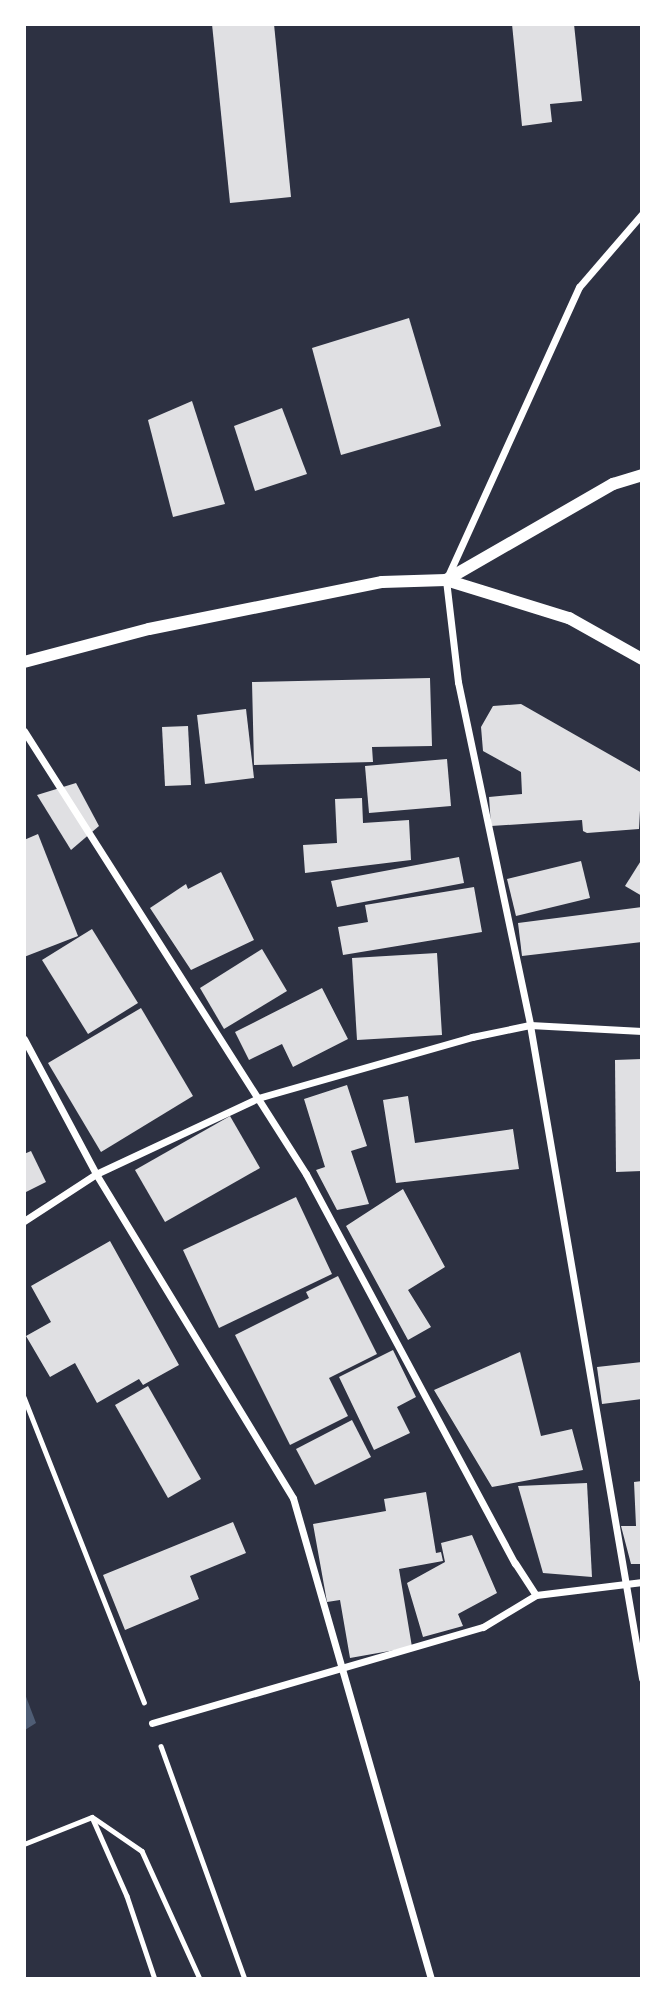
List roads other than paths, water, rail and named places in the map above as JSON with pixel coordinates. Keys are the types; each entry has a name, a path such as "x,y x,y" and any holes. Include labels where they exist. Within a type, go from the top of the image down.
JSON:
{"street":[{"path":"641,214 579,287 446,580 458,681 530,1025 642,1678"},
{"path":"446,580 613,484 642,475"},
{"path":"24,662 149,629 382,582 446,580 569,618 642,659"},
{"path":"24,731 306,1174 514,1563 536,1595"},
{"path":"24,1221 96,1174 258,1098 472,1037 530,1025 642,1031"},
{"path":"24,1039 96,1174 293,1499 431,1979"},
{"path":"152,1723 483,1627 536,1595 642,1582"}],"water":[{"path":"25,1694 36,1723 24,1730"}]}
